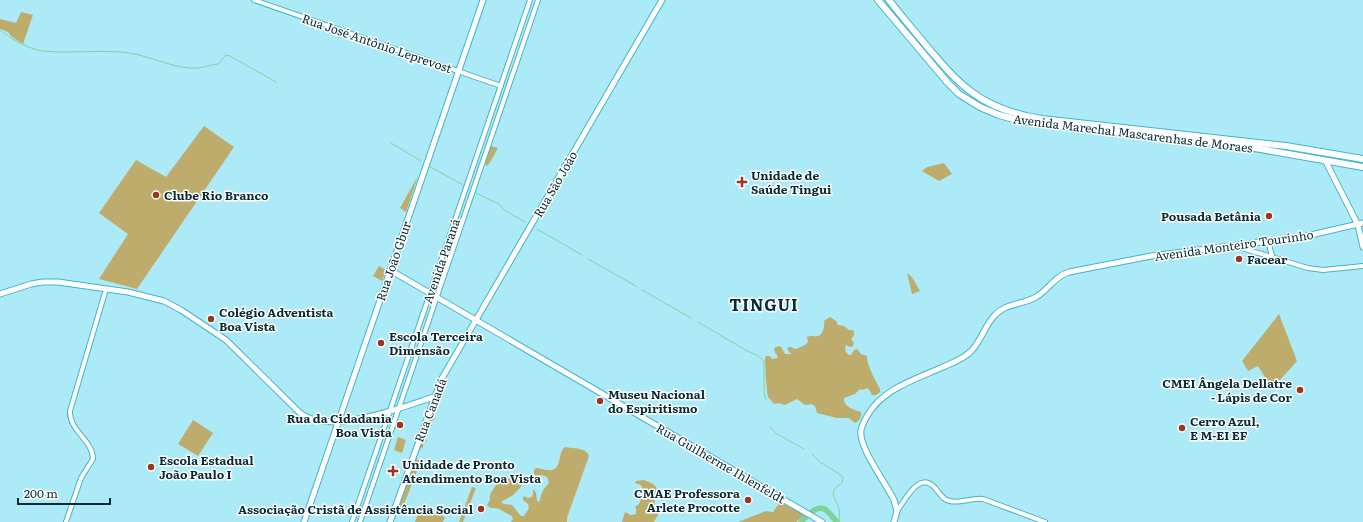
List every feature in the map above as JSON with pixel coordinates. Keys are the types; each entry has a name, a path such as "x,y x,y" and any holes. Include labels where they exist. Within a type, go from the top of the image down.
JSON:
{"highway":[{"name":"Avenida Marechal Mascarenhas de Moraes","path":"878,0 959,94 974,104 999,115 1036,124 1125,133 1147,133 1307,149 1363,159"},
{"name":"Avenida Marechal Mascarenhas de Moraes","path":"888,0 961,84 988,102 1004,110 1031,117 1120,127 1122,124 1127,124 1147,133"},
{"path":"888,0 889,14"},
{"path":"923,54 924,42"},
{"path":"936,69 943,65"},
{"path":"1120,127 1121,131 1125,133"},
{"path":"1147,133 1159,141 1165,141 1167,135"},
{"name":"Avenida Marechal Mascarenhas de Moraes","path":"1167,135 1243,146 1363,167"},
{"path":"1307,149 1325,160"}],"main road":[{"name":"Rua João Gbur","path":"304,522 483,0"},
{"name":"Rua São João","path":"448,367 662,0"},
{"path":"1325,160 1360,224 1363,247"},
{"name":"Avenida Monteiro Tourinho","path":"894,522 896,511 892,496 861,438 862,427 866,417 875,404 883,397 898,388 965,356 976,345 988,324 998,312 1010,305 1035,298 1064,274 1073,271 1151,256 1308,236 1360,224"},
{"name":"Rua Guilherme Ihlenfeldt","path":"390,270 822,522"},
{"path":"0,294 26,285 44,282 64,282 151,297 164,301 176,306 231,344 301,414 306,418 316,421 363,419 434,397"},
{"name":"Rua Canadá","path":"390,522 434,397 448,367"}],"street":[{"name":"Rua José Antônio Leprevost","path":"254,0 501,86"},
{"name":"Avenida Paraná","path":"352,522 395,410 434,295 483,138 530,0"},
{"name":"Avenida Paraná","path":"360,522 395,410 434,295 490,141 538,0"},
{"path":"518,34 525,37"},
{"path":"483,138 490,141"},
{"path":"1269,242 1273,258"},
{"path":"1235,246 1304,268 1318,270 1363,266"},
{"path":"66,522 81,478 93,460 91,447 72,423 70,411 106,289"},
{"path":"896,511 918,484 921,482 926,482 933,486 942,497 947,500 955,502 976,498 983,499 1045,522"}],"shaded area":[{"path":"21,12 33,15 23,44 11,36 8,32 0,29 0,19 16,23"},
{"name":"Clube Rio Branco","path":"204,126 234,147 137,289 99,279 128,234 99,213 136,160 166,177"},
{"path":"491,146 498,148 487,166 485,163"},
{"path":"944,163 952,174 939,181 922,171 927,167"},
{"path":"418,176 406,212 400,208"},
{"path":"379,266 386,270 382,281 373,276"},
{"path":"907,273 912,277 920,291 912,294"},
{"path":"1279,314 1297,361 1272,389 1258,366 1248,371 1242,361"},
{"path":"830,317 836,321 838,325 844,326 849,330 853,330 854,335 851,339 854,343 853,346 850,347 846,345 846,351 849,355 851,355 854,350 857,349 861,354 867,356 870,368 880,389 880,392 876,395 872,395 868,388 862,390 860,389 855,394 844,398 847,406 861,412 860,419 855,423 849,418 837,418 817,413 815,406 811,404 805,405 797,399 785,405 778,403 774,404 768,397 766,382 766,356 770,356 772,359 777,358 778,356 775,353 774,348 779,346 785,354 791,354 787,348 790,347 796,349 808,342 807,337 820,335 823,330 824,321"},
{"path":"436,400 438,401 432,417 435,418 432,421 432,426 428,426 424,438 427,440 420,449 416,459 426,463 425,466 420,463 401,512 397,510"},
{"path":"193,420 213,433 198,456 178,444"},
{"path":"398,437 406,440 402,453 394,450"},
{"path":"565,447 585,451 589,456 567,518 567,522 510,522 513,520 512,516 499,509 488,507 487,505 490,500 491,493 496,485 494,477 496,476 512,479 520,476 525,479 520,488 513,495 501,502 512,505 521,516 524,516 529,508 528,504 523,500 524,496 528,498 532,497 534,490 537,501 539,502 543,490 549,483 547,477 541,475 536,476 534,474 534,470 536,468 553,470 556,468 561,453"},
{"path":"644,480 655,485 655,505 660,511 654,522 622,522 625,512 631,515 636,514 635,507 639,504 642,496 645,495 641,485 635,483 636,481"},
{"path":"472,487 476,488 463,522 459,522"},
{"path":"780,502 805,515 796,522 738,522 766,511 773,512"},
{"path":"420,508 445,517 443,522 415,522"}],"waterway":[{"path":"0,30 21,44 33,49 55,52 108,51 129,53 145,56 168,64 191,68 218,64 226,55 276,82"},
{"path":"391,143 421,161"},
{"path":"429,166 463,185"},
{"path":"476,193 499,204 504,210 525,222"},
{"path":"537,229 582,255"},
{"path":"588,259 636,286"},
{"path":"642,290 691,318"},
{"path":"698,322 749,352 757,355 764,361 764,393 766,400"},
{"path":"770,427 777,434 804,449"},
{"path":"812,454 820,462 841,475 843,478 842,483 835,489 833,494 839,511 839,522"},
{"path":"801,522 819,508 826,510 837,522"}],"place":[{"name":"Unidade de Saúde Tingui","path":"742,182"},
{"name":"Clube Rio Branco","path":"156,195"},
{"name":"Pousada Betânia","path":"1269,216"},
{"name":"Facear","path":"1239,259"},
{"name":"Colégio Adventista Boa Vista","path":"211,319"},
{"name":"Escola Terceira Dimensão","path":"381,343"},
{"name":"CMEI Ângela Dellatre - Lápis de Cor","path":"1300,390"},
{"name":"Museu Nacional do Espiritismo","path":"600,401"},
{"name":"Rua da Cidadania Boa Vista","path":"400,425"},
{"name":"Cerro Azul, E M-EI EF","path":"1182,428"},
{"name":"Escola Estadual João Paulo I","path":"151,467"},
{"name":"Unidade de Pronto Atendimento Boa Vista","path":"393,471"},
{"name":"CMAE Professora Arlete Procotte","path":"748,500"},
{"name":"Associação Cristã de Assistência Social","path":"481,509"}],"district":[{"name":"TINGUI","path":"764,304"}]}
